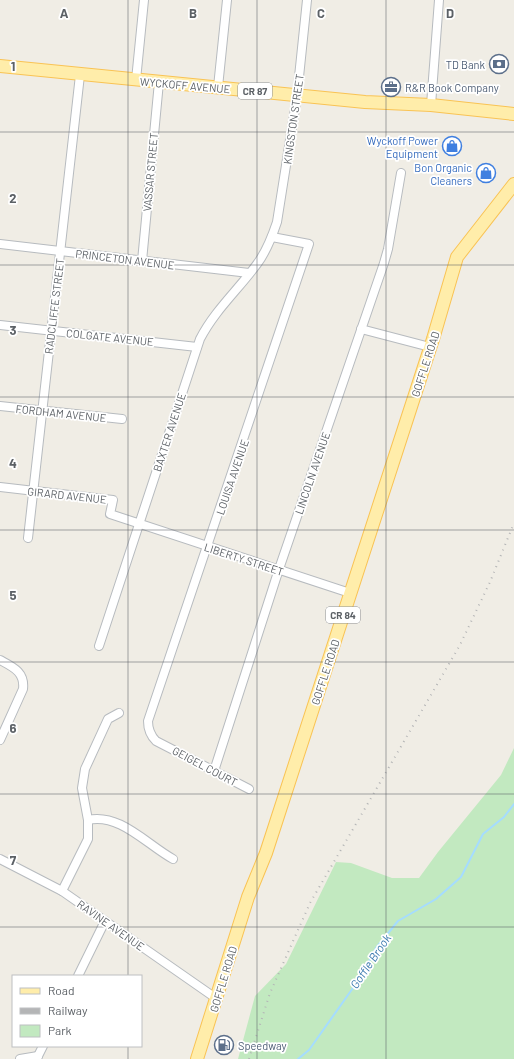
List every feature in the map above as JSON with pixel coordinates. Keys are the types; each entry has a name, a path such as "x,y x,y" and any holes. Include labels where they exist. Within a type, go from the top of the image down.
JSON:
{"main road":[{"name":"WYCKOFF AVENUE","path":"0,66 297,96 514,114"},
{"name":"GOFFLE ROAD","path":"197,1059 248,897 266,853 430,347 457,257 514,184"}],"street":[{"path":"136,80 144,0"},
{"path":"218,87 227,0"},
{"name":"KINGSTON STREET","path":"272,237 280,208 297,96 307,0"},
{"path":"431,106 440,0"},
{"name":"RADCLIFFE STREET","path":"28,538 80,75"},
{"name":"VASSAR STREET","path":"142,261 159,82"},
{"name":"LINCOLN AVENUE","path":"214,771 278,569 388,249 401,173"},
{"name":"BAXTER AVENUE","path":"99,646 197,347 214,316 258,264 272,237"},
{"name":"LOUISA AVENUE","path":"160,742 152,737 149,732 148,721 208,547 309,244 272,237"},
{"name":"PRINCETON AVENUE","path":"0,244 249,273"},
{"name":"COLGATE AVENUE","path":"0,325 197,347"},
{"path":"361,329 430,347"},
{"name":"FORDHAM AVENUE","path":"0,406 122,419"},
{"name":"GIRARD AVENUE","path":"0,487 113,500 110,514 139,525"},
{"name":"LIBERTY STREET","path":"139,525 350,593"},
{"path":"0,660 18,670 24,682 23,688 0,740"},
{"path":"62,891 85,848 89,830 82,788 85,769 105,724 108,719 119,712"},
{"name":"GEIGEL COURT","path":"160,742 249,789"},
{"path":"88,820 104,818 118,823 173,859"},
{"name":"RAVINE AVENUE","path":"0,859 62,891 217,999"},
{"path":"78,975 105,921"},
{"path":"20,1059 39,1057 43,1047"}],"green space":[{"path":"514,748 514,1059 238,1059 255,996 286,964 336,862 351,863 392,878 419,878 438,852 501,775"}],"waterway":[{"name":"Goffle Brook","path":"298,1059 309,1050 360,978 376,948 398,921 436,899 461,877 483,834 504,817 514,804"}],"railway":[{"path":"249,1059 270,993 310,903 460,645 490,582 514,523"}],"place":[{"name":"TD Bank","path":"499,64"},
{"name":"R&R Book Company","path":"391,87"},
{"name":"Wyckoff Power Equipment","path":"452,146"},
{"name":"Bon Organic Cleaners","path":"486,173"},
{"name":"Speedway","path":"224,1045"}]}
